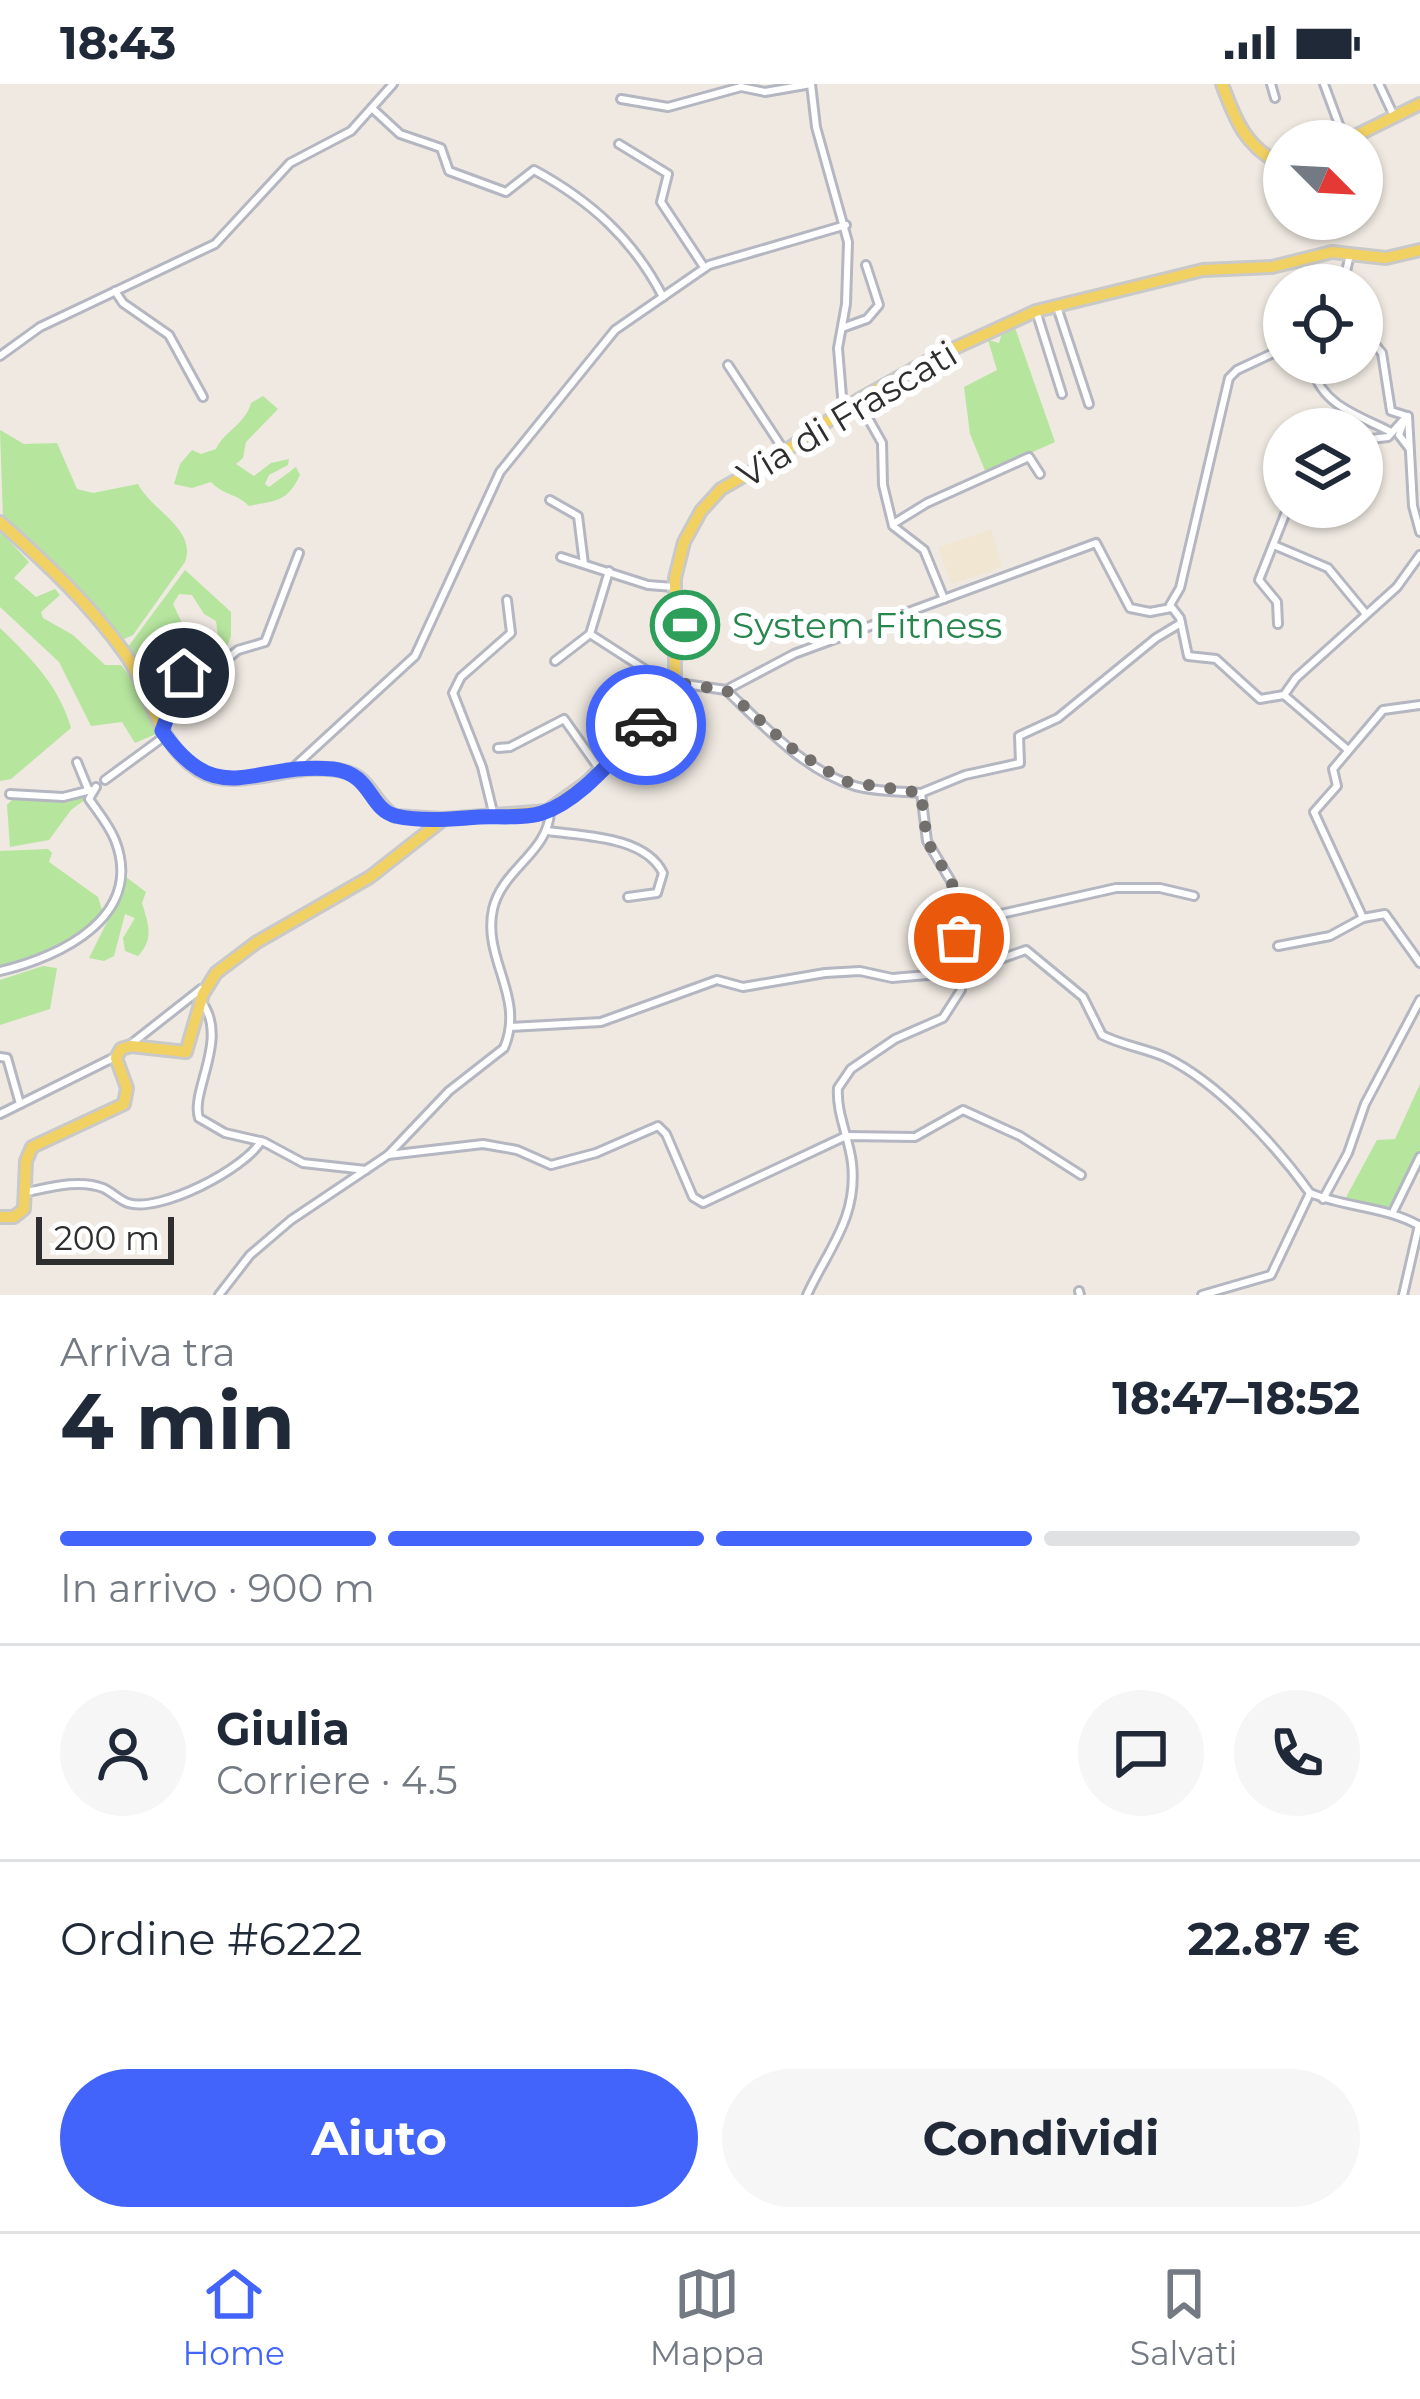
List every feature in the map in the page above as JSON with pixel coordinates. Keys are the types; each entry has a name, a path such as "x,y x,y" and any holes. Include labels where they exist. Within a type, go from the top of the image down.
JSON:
{"main road":[{"path":"1222,84 1243,134 1263,153"},
{"path":"1383,122 1420,104"},
{"name":"Via di Frascati","path":"674,682 674,587 684,542 710,499 858,400 1036,311 1197,271 1272,267 1332,252 1386,258 1420,250"},
{"path":"0,522 63,581 115,640 139,677 164,733 185,761 219,779 294,767 354,774 390,814 444,819 550,809 600,770 648,723 673,708 674,682"},
{"path":"0,1217 22,1213 26,1161 35,1144 124,1104 127,1088 117,1056 128,1046 186,1052 208,983 257,942 370,877 444,819"}],"street":[{"path":"0,356 37,328 215,244 289,164 348,133 393,84"},
{"path":"621,99 668,107 744,86 765,92 811,84 816,127 845,226 849,265 838,352 843,409"},
{"path":"1271,84 1275,98"},
{"path":"1324,84 1335,120"},
{"path":"1379,84 1394,116"},
{"path":"374,109 398,133 441,148 450,172 468,182 506,192 534,170 574,194 631,244 663,297"},
{"path":"620,144 668,176 662,204 704,267"},
{"path":"294,767 414,659 504,466 615,330 704,267 750,249 845,226"},
{"path":"1348,264 1350,253"},
{"path":"842,328 867,319 879,305 866,265"},
{"path":"115,291 125,304 169,334 203,397"},
{"path":"1057,307 1089,404"},
{"path":"1036,311 1062,394"},
{"path":"1383,355 1406,418 1399,435 1408,448 1420,532"},
{"path":"1171,608 1180,588 1230,376 1263,359"},
{"path":"728,365 785,452"},
{"path":"1317,384 1335,404 1390,434"},
{"path":"858,400 882,443 883,485 894,527 924,550 944,599"},
{"path":"1383,436 1416,409"},
{"path":"894,527 924,505 1028,458 1040,474"},
{"path":"550,500 577,514 584,564"},
{"path":"1278,624 1277,602 1259,582 1280,528"},
{"path":"726,690 794,654 1096,543 1131,609 1171,608"},
{"path":"1274,545 1328,568 1366,614"},
{"path":"104,780 164,733 184,673 215,668 238,650 258,647 266,640 298,554"},
{"path":"1284,695 1294,680 1400,583 1420,555"},
{"path":"561,557 648,585 674,587"},
{"path":"555,661 590,634 609,572"},
{"path":"494,816 482,767 453,693 460,677 512,632 507,600"},
{"path":"1171,608 1181,623 1188,656 1216,659 1257,698 1284,695 1348,750"},
{"path":"590,634 674,682 726,690 790,747 833,776 865,788 921,793 965,775 1020,763 1020,735 1058,718 1181,623"},
{"path":"1363,918 1314,813 1336,788 1331,772 1383,710 1420,705"},
{"path":"498,748 510,747 564,719 600,770"},
{"path":"77,762 86,788 94,788"},
{"path":"10,794 63,797 94,788"},
{"path":"0,971 60,950 93,929 116,902 120,890 117,848 89,799 94,788"},
{"path":"807,1295 818,1266 847,1222 852,1167 836,1095 844,1077 896,1038 945,1016 959,994 963,972 952,883 927,841 921,793"},
{"path":"219,1295 244,1261 285,1226 388,1155 449,1091 503,1050 510,1027 511,995 493,948 493,911 507,878 548,832 550,809"},
{"path":"548,832 613,839 658,864 663,872 656,894 628,897"},
{"path":"957,924 1116,888 1155,887 1194,896"},
{"path":"1278,946 1330,936 1363,918 1390,916 1420,963"},
{"path":"510,1027 604,1021 716,980 744,987 825,973 860,971 895,977 963,972 1028,951 1083,997 1103,1037 1173,1062 1237,1111 1283,1157 1310,1193 1394,1210 1420,1225 1403,1295"},
{"path":"128,1046 208,983"},
{"path":"1323,1198 1420,1000"},
{"path":"201,1001 209,1014 210,1051 197,1115 223,1132 261,1141 305,1164 366,1170"},
{"path":"0,1114 117,1056"},
{"path":"0,1058 8,1058 20,1104"},
{"path":"388,1155 484,1144 517,1150 549,1165 594,1154 658,1126 666,1134 693,1197 703,1203 846,1136 915,1137 958,1111 968,1111 1020,1136 1081,1175"},
{"path":"26,1192 92,1186 132,1204 178,1198 200,1183 223,1176 261,1141"},
{"path":"1394,1210 1420,1157"},
{"path":"1202,1295 1271,1276 1310,1193"}],"shaded area":[{"path":"991,529 1002,567 952,584 938,548"}],"green space":[{"path":"1014,325 1055,442 986,473 970,434 964,387 997,370 988,340 999,343 1002,333"},
{"path":"263,396 278,409 246,442 243,458 236,464 254,476 271,463 289,459 265,484 269,487 296,467 300,475 290,491 280,499 249,506 211,482 192,488 174,484 180,464 192,450 201,454 216,449 251,403"},
{"path":"0,430 24,444 57,443 77,489 93,493 138,484 179,530 187,550 185,562 133,635 119,636 3,518"},
{"path":"0,531 29,562 14,578 36,597 55,589 60,595 41,612 43,618 73,635 105,665 121,665 137,686 156,734 135,743 122,722 91,726 59,662 0,607"},
{"path":"185,570 231,612 231,636 223,657 209,663 218,635 216,621 204,614 192,595 179,594 173,604 184,627 174,629 166,640 176,676 162,716 128,647"},
{"path":"0,628 51,686 71,728 11,779 0,781"},
{"path":"86,799 71,810 49,840 10,847 7,805 12,800"},
{"path":"48,849 52,853 49,862 98,897 104,916 45,956 0,969 0,851"},
{"path":"122,874 146,892 142,903 147,943 138,956 125,951 123,938 135,918 125,914 114,956 104,961 89,958 120,896"},
{"path":"43,966 57,968 50,1009 0,1025 0,980"},
{"path":"1420,1084 1420,1157 1392,1208 1344,1201 1377,1140 1395,1139"}],"way so far":[{"path":"646,725 673,708 678,683 726,690 790,747 833,776 865,788 921,793 927,841 952,883 959,938"}],"place":[{"name":"System Fitness","path":"685,625"}],"route":[{"path":"184,673 162,731 194,767 228,780 297,767 344,771 362,779 385,810 397,816 444,819 543,812 586,783 646,725"}]}
